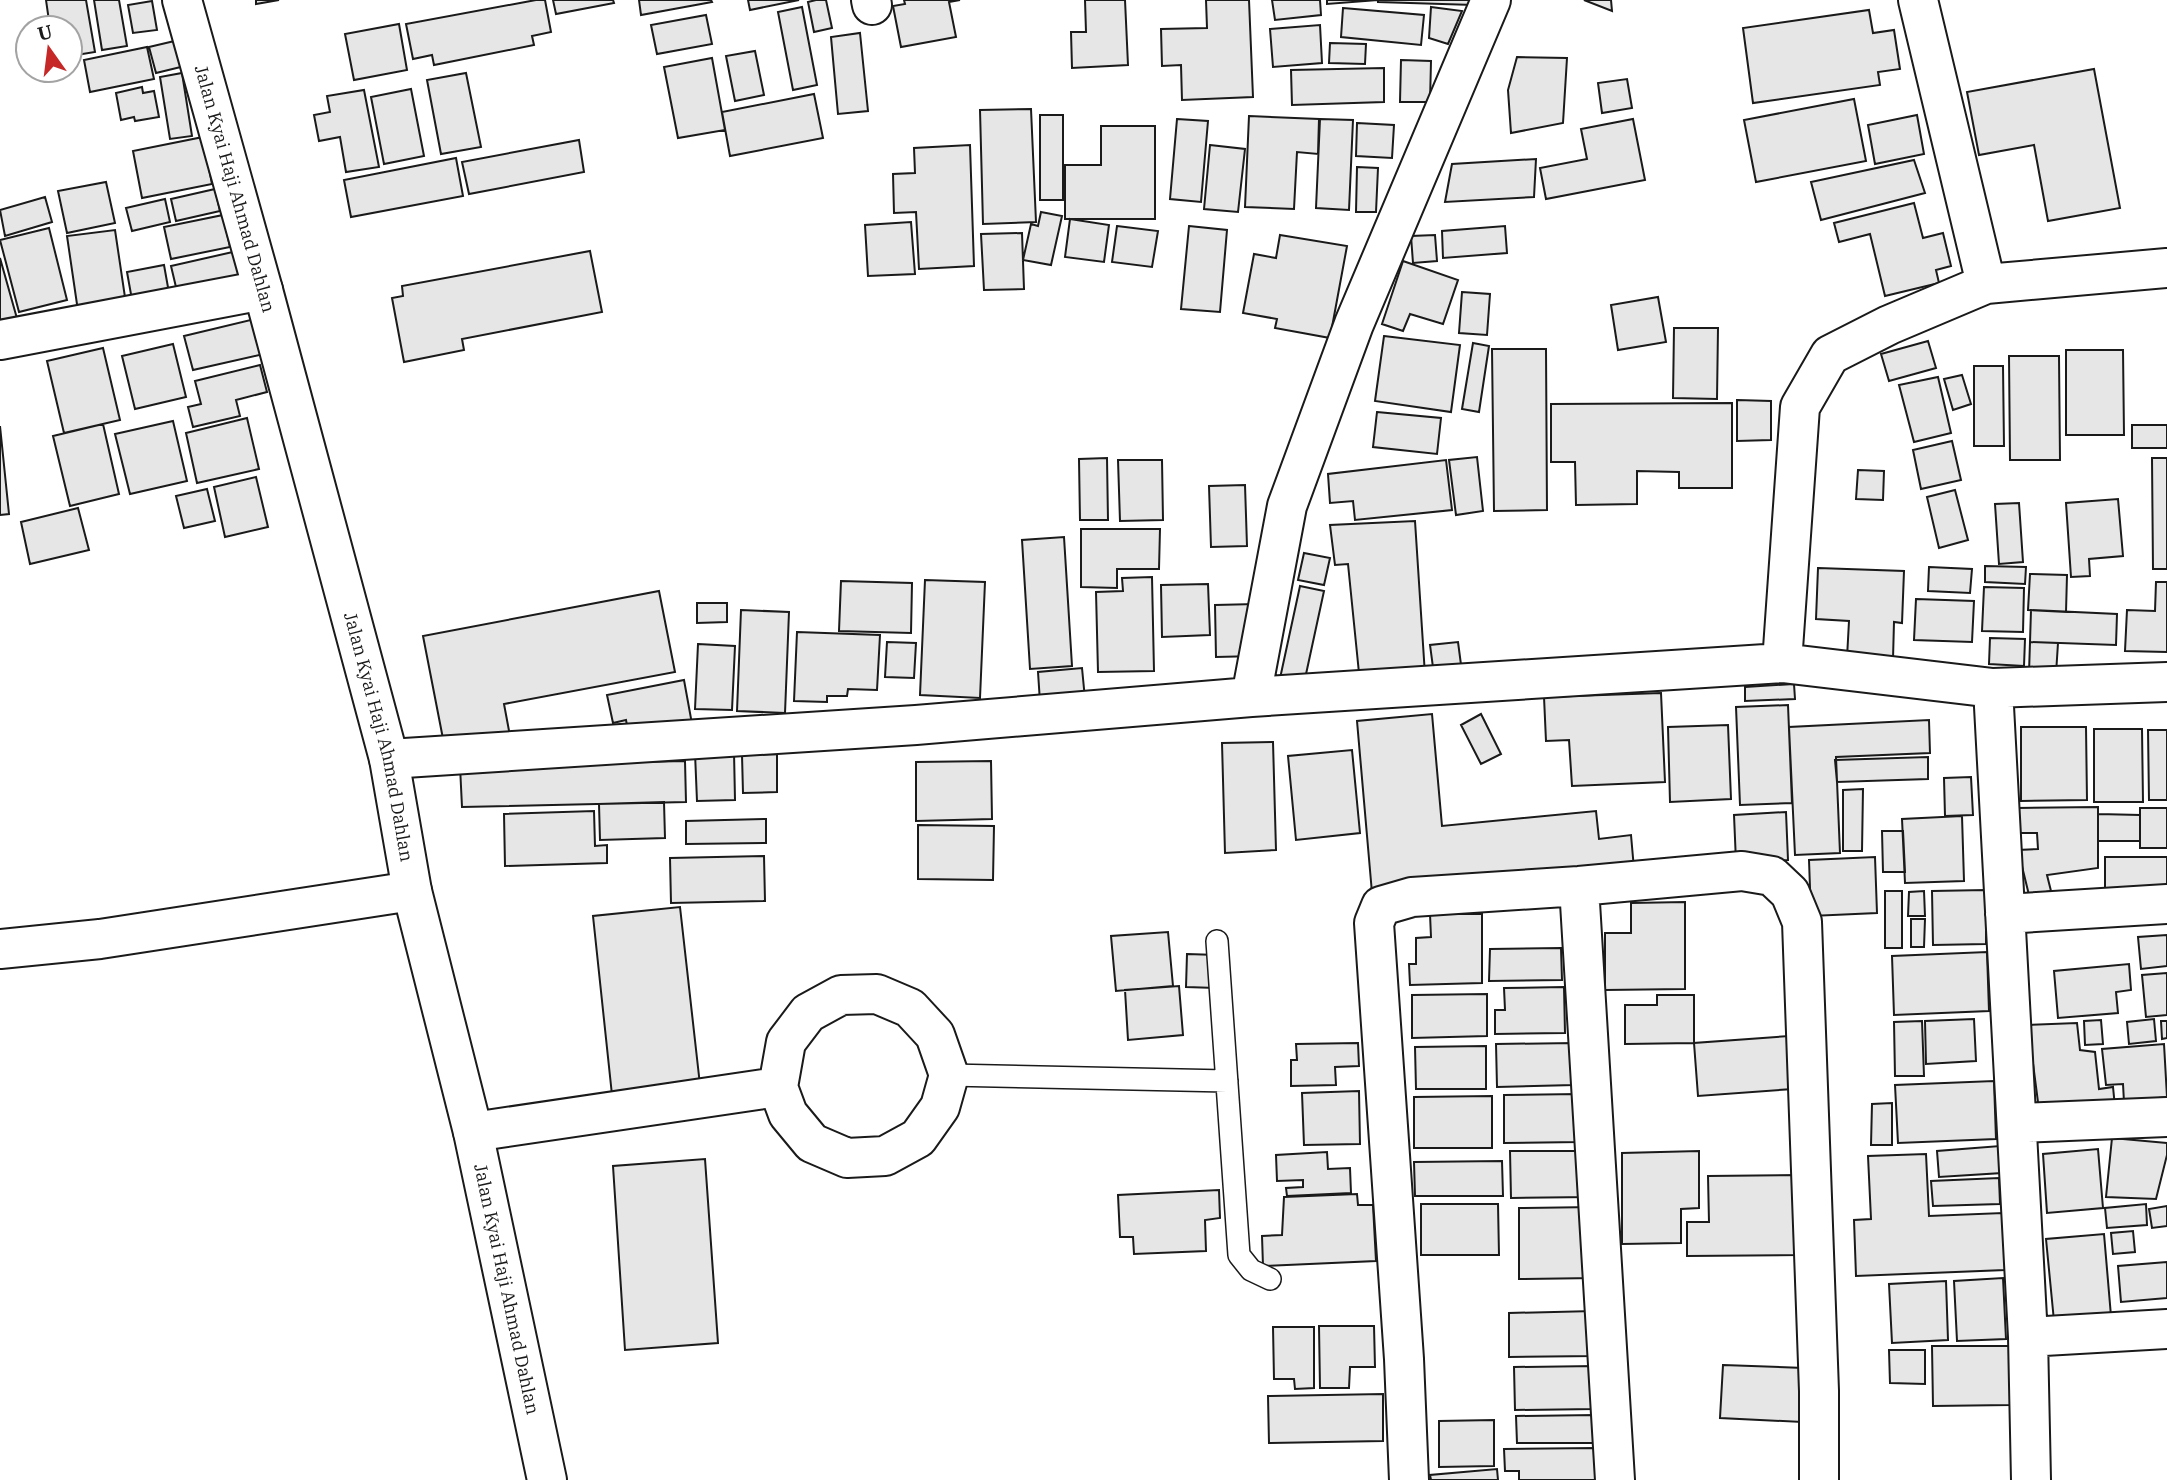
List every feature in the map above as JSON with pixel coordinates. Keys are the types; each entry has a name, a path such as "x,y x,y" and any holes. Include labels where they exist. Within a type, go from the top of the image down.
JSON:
{"street":[{"name":"Jalan Kyai Haji Ahmad Dahlan","path":"182,0 389,759 412,891 472,1132 547,1480"},
{"path":"1251,697 1287,506 1354,324 1491,0"},
{"path":"1918,0 1986,284"},
{"path":"1782,663 1800,407 1830,355 1889,325 1986,284 2167,268"},
{"path":"0,340 262,290"},
{"path":"389,759 902,726 1251,697 1782,663 1993,688 2167,682"},
{"path":"1993,688 2028,1337 2031,1480"},
{"path":"1409,1480 1404,1359 1374,923 1381,906 1412,897 1579,886 1742,871 1772,876 1790,893 1802,922 1819,1391 1819,1480"},
{"path":"1579,886 1615,1480"},
{"path":"0,949 100,939 412,891"},
{"path":"2005,914 2167,904"},
{"path":"877,994 910,1008 935,1034 950,1075 940,1107 918,1138 885,1156 847,1158 812,1143 788,1114 778,1087 786,1042 808,1013 841,995 877,994"},
{"path":"472,1132 778,1087"},
{"path":"2017,1123 2167,1117"},
{"path":"2028,1337 2167,1329"}],"lane":[{"path":"1217,941 1239,1255 1251,1270 1270,1279"},
{"path":"950,1075 1227,1081"}],"building":[{"path":"46,0 86,0 95,52 84,54 84,14 48,14"},
{"path":"94,0 119,0 127,46 102,50"},
{"path":"256,0 279,0 256,4"},
{"path":"545,0 551,32 532,36 534,45 434,65 432,55 413,59 406,24"},
{"path":"553,0 613,0 614,3 556,14"},
{"path":"639,0 711,0 712,2 641,15"},
{"path":"748,0 799,0 750,10"},
{"path":"826,0 832,28 814,32 808,2"},
{"path":"904,0 960,0 949,2 956,37 901,47 893,6 905,4"},
{"path":"1085,0 1125,0 1128,65 1072,68 1071,32 1086,32"},
{"path":"1206,0 1249,0 1253,97 1182,100 1181,65 1162,66 1161,29 1207,28"},
{"path":"1272,0 1320,0 1321,15 1275,20"},
{"path":"1327,0 1378,0 1327,4"},
{"path":"1378,0 1476,0 1474,5"},
{"path":"1584,0 1611,0 1612,11"},
{"path":"152,1 157,30 133,33 128,5"},
{"path":"802,7 817,85 793,90 778,12"},
{"path":"1431,7 1462,11 1448,44 1429,38"},
{"path":"1343,8 1424,15 1421,45 1341,37"},
{"path":"1869,10 1873,33 1894,30 1900,69 1878,72 1880,85 1753,103 1743,28"},
{"path":"706,15 712,44 657,54 651,25"},
{"path":"399,24 407,70 354,80 345,34"},
{"path":"1320,25 1322,63 1273,67 1270,29"},
{"path":"860,33 868,111 838,114 831,37"},
{"path":"183,39 189,65 156,73 149,47"},
{"path":"1330,43 1366,44 1365,64 1329,63"},
{"path":"147,47 154,79 90,92 84,60"},
{"path":"755,51 764,95 735,101 726,56"},
{"path":"1517,57 1567,58 1563,123 1511,133 1508,90"},
{"path":"712,58 725,130 678,138 664,67"},
{"path":"1401,60 1431,61 1430,102 1400,102"},
{"path":"1384,68 1384,102 1292,105 1291,70"},
{"path":"2094,69 2120,208 2048,221 2034,145 1979,155 1967,92"},
{"path":"182,73 192,136 170,139 160,77"},
{"path":"466,73 481,147 441,154 427,80"},
{"path":"1627,79 1632,108 1602,113 1598,83"},
{"path":"142,87 143,93 154,91 159,117 121,120 116,93"},
{"path":"411,89 424,156 384,164 371,97"},
{"path":"364,90 379,167 346,172 340,137 319,141 314,115 330,112 327,96"},
{"path":"814,94 823,138 730,156 722,112"},
{"path":"1854,99 1866,161 1756,182 1744,120"},
{"path":"1031,109 1036,222 983,224 980,110"},
{"path":"1040,115 1063,115 1063,200 1040,200"},
{"path":"1917,115 1924,154 1875,164 1868,125"},
{"path":"1249,116 1319,119 1318,154 1297,152 1294,209 1245,207"},
{"path":"1177,119 1208,121 1201,202 1170,199"},
{"path":"1320,119 1353,120 1349,210 1316,208"},
{"path":"1633,119 1645,180 1546,199 1540,168 1587,159 1581,129"},
{"path":"1357,123 1394,125 1392,158 1356,156"},
{"path":"1101,126 1155,126 1155,219 1065,219 1065,165 1101,165"},
{"path":"203,137 212,184 142,198 133,151"},
{"path":"579,140 584,172 469,194 462,162"},
{"path":"970,145 974,266 919,269 916,212 894,213 893,174 915,173 914,148"},
{"path":"1210,145 1245,149 1238,212 1204,209"},
{"path":"456,158 463,196 351,217 344,180"},
{"path":"1536,159 1534,197 1445,202 1452,164"},
{"path":"1914,160 1925,193 1821,220 1811,182"},
{"path":"1357,167 1378,168 1376,212 1356,212"},
{"path":"106,182 115,223 67,233 58,191"},
{"path":"215,189 220,211 176,221 171,199"},
{"path":"45,197 52,222 5,236 0,210"},
{"path":"165,199 170,222 132,231 126,208"},
{"path":"1914,203 1923,238 1943,233 1951,266 1936,270 1939,283 1885,296 1870,234 1839,242 1834,223"},
{"path":"1041,212 1062,216 1051,265 1023,260 1031,224 1038,226"},
{"path":"223,215 230,247 171,259 164,227"},
{"path":"1070,219 1109,225 1104,262 1065,257"},
{"path":"911,222 915,274 868,276 865,225"},
{"path":"1117,226 1158,231 1152,267 1112,262"},
{"path":"1189,226 1227,230 1220,312 1181,309"},
{"path":"1505,226 1507,253 1443,258 1442,231"},
{"path":"49,228 67,300 19,312 0,240"},
{"path":"115,230 126,304 78,311 67,236"},
{"path":"1022,233 1024,289 984,290 981,234"},
{"path":"1280,235 1347,246 1330,338 1275,328 1277,319 1243,313 1254,254 1276,258"},
{"path":"1435,235 1437,261 1413,263 1411,236"},
{"path":"246,249 254,287 180,304 171,266"},
{"path":"590,251 602,312 462,339 464,350 404,362 392,298 403,296 402,286"},
{"path":"0,258 18,322 0,327"},
{"path":"1403,261 1458,280 1443,324 1410,314 1403,331 1382,324"},
{"path":"164,265 171,304 134,311 127,272"},
{"path":"1462,292 1490,294 1487,335 1459,333"},
{"path":"1658,297 1666,342 1618,350 1611,305"},
{"path":"259,318 268,353 193,370 184,336"},
{"path":"1674,328 1718,328 1717,399 1673,398"},
{"path":"1384,336 1460,345 1451,412 1375,401"},
{"path":"1928,341 1936,368 1889,381 1881,354"},
{"path":"1473,343 1489,346 1479,412 1462,409"},
{"path":"173,344 186,397 135,409 122,356"},
{"path":"103,348 120,420 64,433 47,361"},
{"path":"1492,349 1546,349 1547,510 1494,511"},
{"path":"2066,350 2123,350 2124,435 2066,435"},
{"path":"2009,356 2059,356 2060,460 2010,460"},
{"path":"260,365 267,392 236,400 240,416 193,427 188,407 201,404 195,381"},
{"path":"1974,366 2003,366 2004,446 1974,446"},
{"path":"1962,375 1971,404 1953,410 1944,379"},
{"path":"1938,377 1951,433 1914,442 1899,385"},
{"path":"1737,400 1771,401 1771,440 1737,441"},
{"path":"1732,403 1732,488 1679,488 1679,472 1637,471 1637,504 1576,505 1575,462 1551,462 1551,404"},
{"path":"1377,412 1441,418 1437,454 1373,447"},
{"path":"247,418 259,469 197,483 186,433"},
{"path":"173,421 187,481 130,494 115,434"},
{"path":"103,424 119,494 70,506 53,436"},
{"path":"2132,425 2167,425 2167,448 2132,448"},
{"path":"0,426 9,514 0,515"},
{"path":"1952,441 1961,480 1921,489 1913,450"},
{"path":"1477,457 1483,511 1456,515 1449,460"},
{"path":"1107,458 1108,520 1080,520 1079,459"},
{"path":"2152,458 2167,458 2167,569 2153,569"},
{"path":"1118,460 1162,460 1163,520 1120,521"},
{"path":"1446,460 1452,510 1355,520 1353,501 1330,503 1328,474"},
{"path":"1858,470 1884,471 1883,500 1856,499"},
{"path":"256,477 268,527 225,537 214,487"},
{"path":"1245,485 1247,546 1211,547 1209,486"},
{"path":"207,489 215,521 184,528 176,496"},
{"path":"1955,490 1968,540 1939,548 1927,497"},
{"path":"2118,499 2123,556 2089,559 2090,576 2071,577 2066,503"},
{"path":"2019,503 2023,562 1999,564 1995,504"},
{"path":"78,508 89,550 30,564 21,522"},
{"path":"1415,521 1425,675 1360,683 1348,564 1335,565 1330,525"},
{"path":"1081,529 1160,529 1159,569 1117,569 1117,588 1081,587"},
{"path":"1064,537 1072,666 1030,669 1022,540"},
{"path":"1304,553 1330,558 1324,585 1298,580"},
{"path":"1985,566 2026,567 2025,584 1985,582"},
{"path":"1929,567 1972,569 1970,593 1928,591"},
{"path":"1818,568 1904,571 1902,623 1894,622 1893,659 1847,658 1849,621 1816,619"},
{"path":"2030,574 2067,575 2066,612 2028,610"},
{"path":"1152,577 1154,671 1098,672 1096,592 1123,591 1122,578"},
{"path":"925,580 985,582 980,698 920,695"},
{"path":"841,581 912,583 911,633 839,631"},
{"path":"2156,582 2167,582 2167,652 2125,651 2127,610 2155,611"},
{"path":"1208,584 1210,635 1162,637 1161,585"},
{"path":"1300,586 1324,591 1303,688 1279,683"},
{"path":"1984,587 2024,588 2023,632 1982,631"},
{"path":"659,591 675,672 504,704 510,736 445,749 423,636"},
{"path":"1916,599 1974,601 1972,642 1914,640"},
{"path":"697,603 727,603 727,622 697,623"},
{"path":"1256,604 1257,656 1216,657 1215,605"},
{"path":"741,610 789,612 785,713 737,711"},
{"path":"2031,610 2117,614 2116,645 2030,642"},
{"path":"797,632 880,635 877,690 848,689 847,696 827,696 827,702 794,701"},
{"path":"1990,638 2025,639 2024,666 1989,664"},
{"path":"887,642 916,643 914,678 885,677"},
{"path":"1458,642 1462,672 1434,675 1430,645"},
{"path":"2030,642 2058,643 2056,674 2029,673"},
{"path":"698,644 735,646 732,710 695,709"},
{"path":"1082,668 1085,699 1040,702 1038,672"},
{"path":"684,680 692,724 629,736 626,720 613,723 607,695"},
{"path":"1794,684 1795,699 1745,701 1745,687"},
{"path":"1661,693 1665,782 1572,786 1569,740 1546,741 1544,697"},
{"path":"1788,705 1792,803 1740,805 1736,707"},
{"path":"1432,714 1442,826 1596,811 1599,839 1631,835 1634,869 1372,893 1357,721"},
{"path":"1481,714 1501,754 1481,764 1461,725"},
{"path":"1929,720 1930,753 1836,757 1840,853 1795,855 1789,727"},
{"path":"1728,725 1731,799 1670,802 1668,727"},
{"path":"2021,727 2086,727 2087,800 2021,801"},
{"path":"2094,729 2142,729 2143,802 2094,802"},
{"path":"2148,730 2167,730 2167,800 2149,800"},
{"path":"1273,742 1276,850 1225,853 1222,743"},
{"path":"1352,750 1360,833 1296,840 1288,756"},
{"path":"734,752 735,800 697,801 695,753"},
{"path":"777,754 777,792 743,793 742,755"},
{"path":"1928,757 1928,779 1837,782 1835,760"},
{"path":"685,761 686,802 462,807 460,766"},
{"path":"991,761 992,819 916,821 916,762"},
{"path":"1971,777 1973,815 1945,816 1944,778"},
{"path":"1863,789 1862,851 1843,851 1843,790"},
{"path":"664,802 665,838 600,840 599,804"},
{"path":"2098,807 2098,868 2047,875 2051,891 2029,895 2018,850 2038,849 2037,833 2017,833 2017,808"},
{"path":"2140,808 2167,808 2167,848 2140,848"},
{"path":"594,811 595,846 607,845 607,863 505,866 504,814"},
{"path":"1786,812 1788,860 1736,862 1734,815"},
{"path":"2098,814 2140,815 2140,841 2098,841"},
{"path":"1962,816 1964,881 1905,883 1902,819"},
{"path":"766,819 766,843 686,844 686,821"},
{"path":"918,825 994,826 993,880 918,879"},
{"path":"1882,831 1903,831 1905,872 1883,872"},
{"path":"764,856 765,901 671,903 670,858"},
{"path":"1875,857 1877,913 1811,916 1809,860"},
{"path":"2105,857 2167,857 2167,890 2105,891"},
{"path":"1986,890 1986,944 1933,945 1932,891"},
{"path":"1885,891 1902,891 1902,948 1885,948"},
{"path":"1924,891 1925,916 1908,916 1909,892"},
{"path":"1685,902 1685,989 1605,990 1605,933 1631,933 1631,903"},
{"path":"680,907 700,1085 612,1095 593,916"},
{"path":"1430,914 1482,914 1482,983 1410,985 1409,964 1416,964 1416,938 1431,937"},
{"path":"1911,919 1925,919 1924,947 1911,947"},
{"path":"1168,932 1173,986 1116,991 1111,936"},
{"path":"2167,935 2167,966 2141,969 2138,937"},
{"path":"1561,948 1562,980 1489,981 1490,949"},
{"path":"1987,952 1989,1011 1894,1015 1892,956"},
{"path":"1187,954 1217,955 1216,988 1186,987"},
{"path":"2129,964 2131,990 2116,992 2118,1013 2058,1018 2054,971"},
{"path":"2167,973 2167,1015 2146,1017 2142,975"},
{"path":"1179,986 1183,1035 1128,1040 1125,990"},
{"path":"1564,987 1565,1033 1495,1034 1495,1010 1505,1010 1504,988"},
{"path":"1487,994 1487,1036 1412,1038 1412,995"},
{"path":"1657,995 1694,995 1694,1043 1625,1044 1625,1005 1657,1005"},
{"path":"1974,1019 1976,1061 1926,1064 1925,1021"},
{"path":"2154,1019 2156,1041 2129,1044 2127,1022"},
{"path":"2101,1020 2103,1044 2085,1045 2084,1021"},
{"path":"1922,1021 1924,1076 1895,1076 1894,1022"},
{"path":"2161,1021 2167,1021 2167,1038 2162,1039"},
{"path":"2077,1023 2080,1050 2095,1052 2099,1089 2113,1087 2115,1107 2039,1110 2028,1025"},
{"path":"1789,1036 1793,1089 1698,1096 1694,1043"},
{"path":"1358,1043 1359,1066 1335,1067 1336,1085 1291,1086 1291,1060 1297,1060 1296,1044"},
{"path":"1574,1043 1574,1085 1497,1087 1496,1044"},
{"path":"2164,1044 2167,1097 2124,1102 2123,1084 2106,1085 2102,1049"},
{"path":"1486,1046 1486,1089 1416,1089 1415,1047"},
{"path":"1994,1081 1996,1139 1898,1143 1895,1085"},
{"path":"1359,1091 1360,1144 1304,1145 1302,1093"},
{"path":"1579,1094 1580,1142 1504,1143 1504,1095"},
{"path":"1492,1096 1492,1148 1414,1148 1414,1097"},
{"path":"1892,1103 1892,1145 1871,1145 1872,1104"},
{"path":"2112,1138 2167,1143 2167,1155 2156,1199 2106,1197"},
{"path":"2000,1146 2002,1173 1939,1177 1937,1151"},
{"path":"2098,1149 2103,1208 2047,1213 2043,1154"},
{"path":"1510,1151 1590,1151 1591,1197 1511,1198"},
{"path":"1699,1151 1699,1208 1681,1209 1681,1243 1622,1244 1622,1153"},
{"path":"1327,1152 1328,1169 1350,1168 1351,1193 1287,1196 1286,1188 1303,1187 1303,1180 1277,1181 1276,1155"},
{"path":"1926,1154 1929,1216 2003,1213 2005,1270 1856,1276 1854,1220 1871,1219 1868,1156"},
{"path":"705,1159 718,1343 625,1350 613,1166"},
{"path":"1502,1161 1503,1196 1415,1196 1414,1162"},
{"path":"1799,1175 1799,1255 1687,1256 1687,1222 1709,1222 1708,1176"},
{"path":"1999,1178 2000,1204 1933,1206 1931,1181"},
{"path":"1219,1190 1220,1218 1205,1220 1206,1251 1134,1254 1133,1237 1120,1237 1118,1195"},
{"path":"1357,1194 1358,1205 1373,1205 1376,1261 1263,1266 1262,1236 1282,1235 1284,1197"},
{"path":"1421,1204 1498,1204 1499,1255 1421,1255"},
{"path":"2146,1204 2147,1225 2107,1228 2105,1208"},
{"path":"2167,1206 2167,1226 2152,1228 2149,1209"},
{"path":"1594,1207 1595,1278 1519,1279 1519,1208"},
{"path":"2133,1231 2135,1252 2113,1254 2111,1233"},
{"path":"2104,1234 2111,1316 2054,1321 2046,1239"},
{"path":"2167,1262 2167,1298 2121,1302 2118,1266"},
{"path":"2003,1278 2006,1339 1957,1341 1954,1281"},
{"path":"1946,1281 1948,1340 1892,1343 1889,1284"},
{"path":"1594,1311 1595,1356 1509,1357 1509,1313"},
{"path":"1319,1326 1374,1326 1375,1367 1350,1367 1349,1388 1320,1388"},
{"path":"1273,1327 1314,1327 1314,1388 1295,1389 1294,1379 1274,1379"},
{"path":"1932,1346 2010,1346 2010,1405 1933,1406"},
{"path":"1889,1350 1925,1350 1925,1384 1890,1383"},
{"path":"1723,1365 1804,1368 1802,1422 1720,1418"},
{"path":"1595,1366 1595,1409 1515,1410 1514,1367"},
{"path":"1383,1394 1383,1441 1269,1443 1268,1396"},
{"path":"1595,1415 1595,1443 1517,1443 1516,1416"},
{"path":"1494,1420 1494,1466 1439,1467 1439,1421"},
{"path":"1596,1448 1596,1480 1519,1480 1519,1471 1505,1471 1504,1449"},
{"path":"1497,1469 1498,1480 1431,1480 1430,1475"}]}
